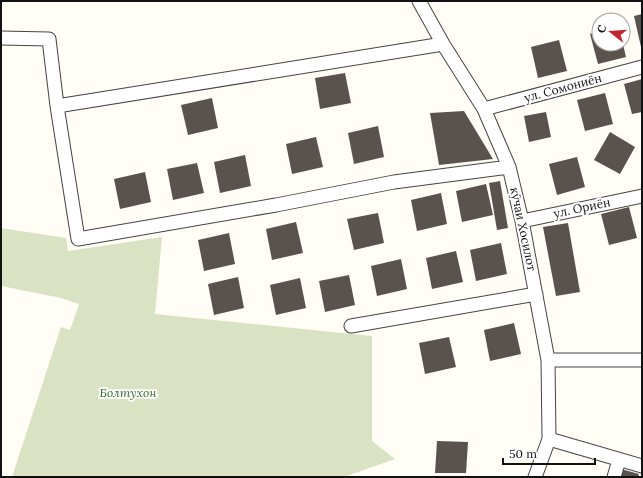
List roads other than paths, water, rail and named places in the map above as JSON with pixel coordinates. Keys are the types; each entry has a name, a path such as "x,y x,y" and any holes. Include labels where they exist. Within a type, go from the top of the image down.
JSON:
{"street":[{"name":"кӯчаи Хосилот","path":"419,1 443,44 484,109 510,167 522,221 548,360 549,439 535,477"},
{"path":"1,38 49,39 57,106 78,239 269,206 394,182 510,167"},
{"path":"57,106 443,44"},
{"name":"ул. Сомониён","path":"484,109 642,67"},
{"name":"ул. Ориён","path":"522,221 642,196"},
{"path":"351,326 536,294"},
{"path":"548,360 642,360"},
{"path":"549,439 642,466"},
{"path":"614,477 619,460"}],"park label":[{"name":"Болтухон","path":"128,393"}]}
